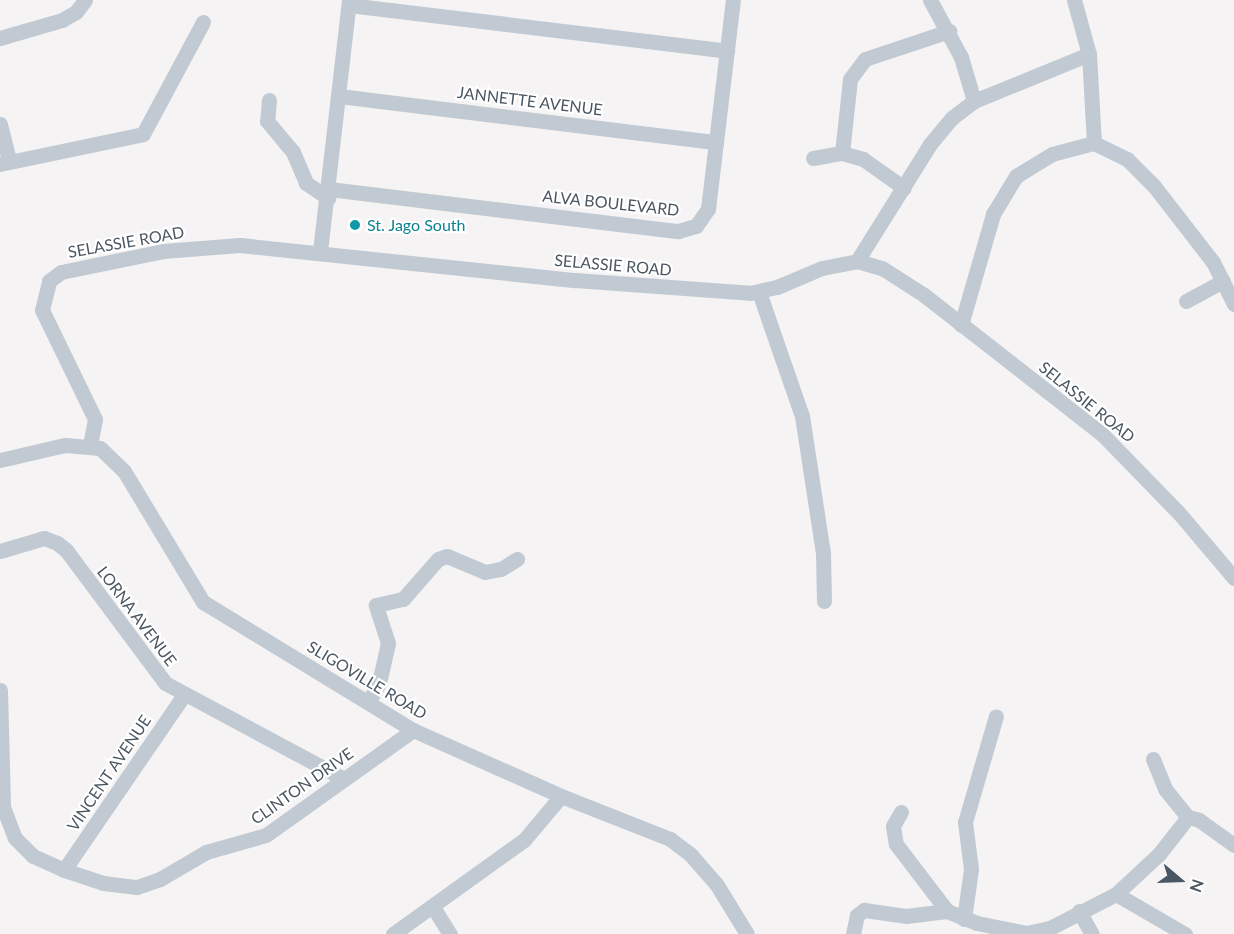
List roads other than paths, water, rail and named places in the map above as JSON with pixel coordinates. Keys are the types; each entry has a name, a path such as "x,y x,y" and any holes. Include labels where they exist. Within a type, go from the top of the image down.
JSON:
{"street":[{"path":"0,38 62,20 76,12 85,0"},
{"name":"ALVA BOULEVARD","path":"329,193 678,231 696,226 708,209 733,0"},
{"path":"930,0 950,31 974,101"},
{"path":"1074,0 1089,54 1094,143"},
{"path":"320,251 329,193 349,2 727,51"},
{"path":"0,124 4,162 143,134 203,22"},
{"path":"842,153 850,79 865,59 950,31"},
{"path":"857,261 930,144 974,101 1089,54"},
{"name":"JANNETTE AVENUE","path":"339,96 716,142"},
{"path":"269,100 267,121 293,152 306,183 329,193"},
{"path":"961,325 993,214 1016,176 1052,154 1094,143 1127,159 1154,186 1213,262 1234,304"},
{"path":"813,158 842,153 880,169 904,188"},
{"name":"SELASSIE ROAD","path":"90,445 95,419 42,310 45,290 55,276 163,251 202,247 320,251 586,281 759,292 822,268 857,261 898,278 1124,454 1234,578"},
{"path":"1186,301 1223,281"},
{"path":"759,292 802,416 823,553 824,601"},
{"path":"0,460 65,445 90,445"},
{"name":"SLIGOVILLE ROAD","path":"90,445 109,454 124,471 203,602 369,701 413,730 681,846 717,885 747,934"},
{"name":"LORNA AVENUE","path":"0,551 44,538 66,550 152,669 183,696 344,779"},
{"path":"369,701 379,683 388,643 376,605 403,599 438,559 447,556 484,572 501,568 517,559"},
{"name":"CLINTON DRIVE","path":"0,690 0,769 3,807 15,838 33,856 64,870 103,883 137,887 152,882 206,852 266,835 413,730"},
{"name":"VINCENT AVENUE","path":"64,870 183,696"},
{"path":"964,919 971,869 965,822 996,716"},
{"path":"1153,759 1165,789 1188,817 1199,820 1234,845"},
{"path":"393,934 524,840 561,796"},
{"path":"901,812 893,826 896,844 946,911 997,931 1038,932 1116,894 1160,854 1188,817"},
{"path":"1116,894 1185,934"},
{"path":"433,907 450,934"},
{"path":"853,933 857,915 864,910 906,916 946,911"},
{"path":"1079,911 1092,934"}],"place":[{"name":"St. Jago South","path":"355,225"}]}
